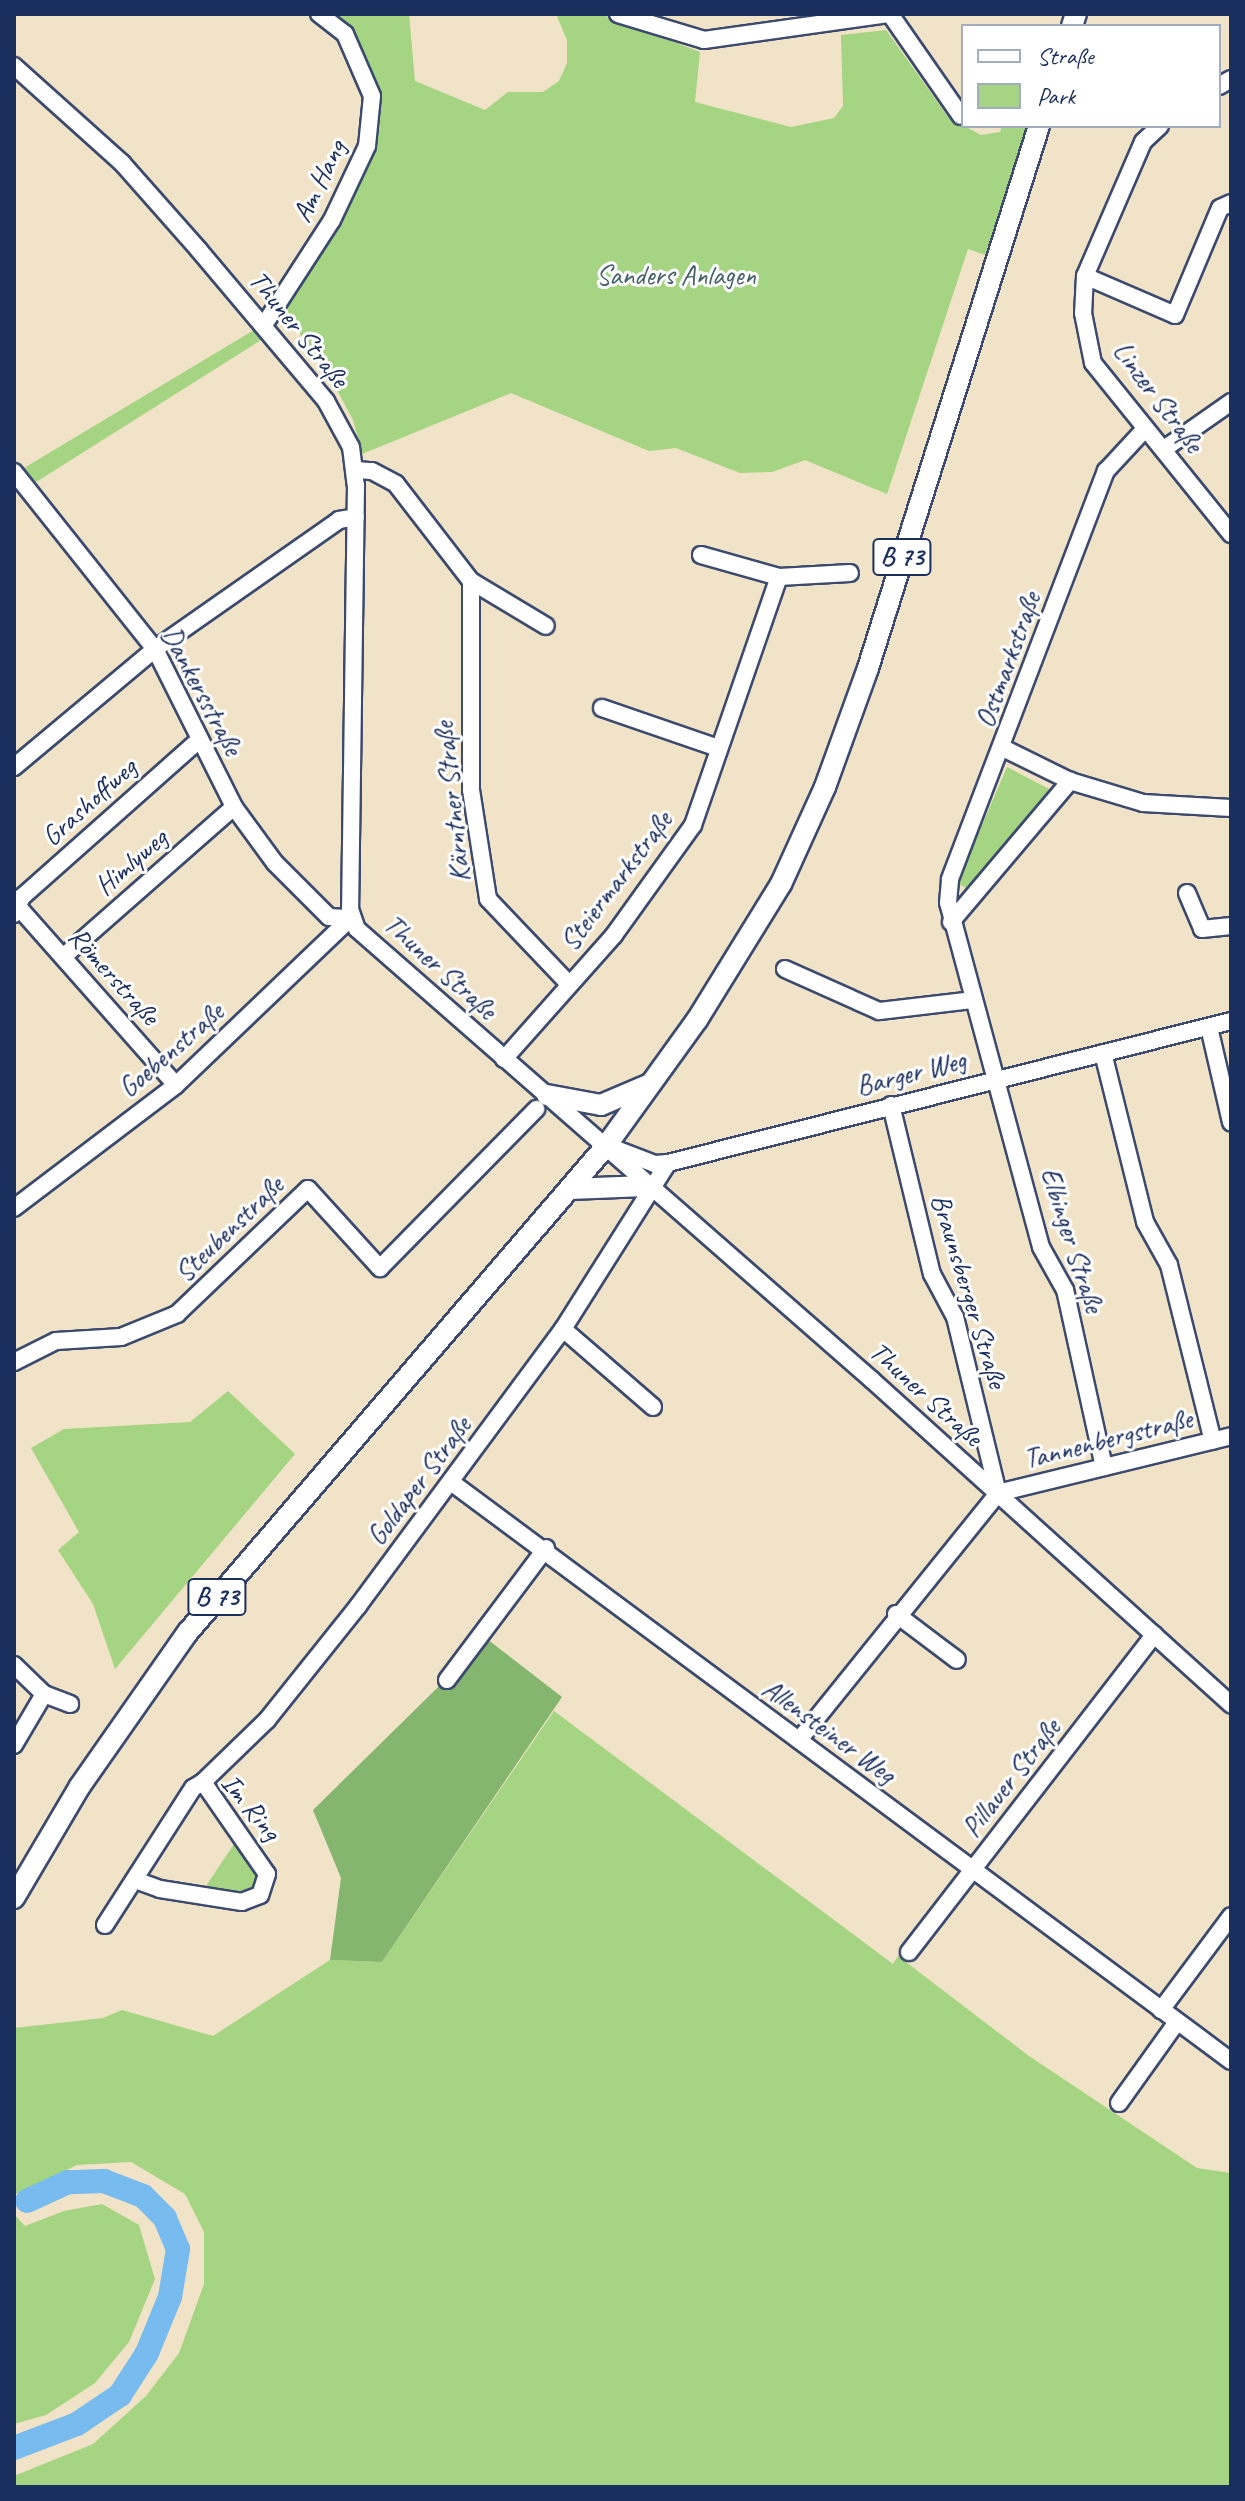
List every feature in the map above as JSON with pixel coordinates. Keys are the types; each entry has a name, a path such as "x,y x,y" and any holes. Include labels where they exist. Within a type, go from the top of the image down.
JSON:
{"main road":[{"name":"B 73","path":"14,1898 80,1786 188,1632 606,1146 654,1083 781,884 825,787 1038,128"},
{"path":"542,1102 601,1105 654,1083"},
{"path":"570,1189 648,1188"}],"street":[{"name":"Am Hang","path":"264,325 332,220 367,146 372,96 345,34 319,14"},
{"path":"618,14 704,40 890,14 961,116"},
{"name":"Thuner Straße","path":"14,66 122,163 264,325 326,401 356,470 351,918 357,929 504,1059 542,1102 606,1146 648,1188 998,1493 1231,1704"},
{"path":"1158,128 1143,142 1085,276 1175,315 1220,208 1231,203"},
{"name":"Linzer Straße","path":"1085,276 1083,313 1093,363 1231,534"},
{"path":"1164,449 1231,402"},
{"name":"Ostmarkstraße","path":"993,1080 951,922 950,879 1003,748 1106,471 1144,430"},
{"path":"356,470 372,471 396,484 471,581 546,626"},
{"name":"Dankersstraße","path":"17,479 155,649 234,807 275,863 329,917 351,918"},
{"path":"14,767 155,649 339,520 356,517"},
{"path":"701,555 779,577 850,573"},
{"name":"Steiermarkstraße","path":"504,1059 614,935 693,825 779,577"},
{"name":"Kärntner Straße","path":"471,581 471,790 488,899 569,984"},
{"path":"602,708 718,748"},
{"name":"Grashoffweg","path":"15,908 22,897 199,740"},
{"path":"1003,748 1070,781 1143,803 1231,808"},
{"path":"951,922 1070,781"},
{"name":"Himlyweg","path":"63,957 234,807"},
{"path":"1187,893 1202,929 1231,926"},
{"name":"Römerstraße","path":"15,908 63,957 176,1085"},
{"name":"Goebenstraße","path":"14,1208 176,1085 351,918"},
{"path":"785,969 879,1011 972,1000"},
{"name":"Barger Weg","path":"606,1146 655,1164 668,1163 1231,1021"},
{"path":"1209,1027 1231,1122"},
{"path":"1103,1053 1145,1222 1169,1265 1213,1441"},
{"name":"Elbinger Straße","path":"993,1080 999,1086 1041,1247 1065,1290 1104,1467"},
{"name":"Steubenstraße","path":"14,1362 56,1341 121,1337 177,1314 308,1189 380,1268 542,1102"},
{"name":"Braunsberger Straße","path":"891,1105 932,1274 955,1317 998,1493"},
{"name":"Goldaper Straße","path":"203,1782 267,1720 451,1482 563,1329 648,1188 668,1163"},
{"path":"563,1329 653,1407"},
{"name":"Tannenbergstraße","path":"998,1493 1231,1436"},
{"name":"Allensteiner Weg","path":"451,1482 546,1548 600,1596 1231,2061"},
{"path":"799,1740 896,1614 998,1493"},
{"path":"447,1680 546,1548"},
{"path":"896,1614 957,1660"},
{"name":"Pillauer Straße","path":"909,1952 1154,1635"},
{"path":"14,1665 44,1694 70,1704"},
{"path":"14,1745 44,1694"},
{"name":"Im Ring","path":"105,1925 193,1788 203,1782 263,1862 265,1886 260,1895 242,1902 160,1889 135,1880"},
{"path":"1161,2010 1231,1916"},
{"path":"1119,2103 1177,2022"}],"green space":[{"name":"Sanders Anlagen","path":"335,14 409,14 415,81 485,110 508,92 543,92 559,81 567,63 567,40 556,14 601,14 700,52 695,102 791,127 834,118 843,106 841,35 886,30 948,117 961,124 961,128 981,135 1000,132 1001,128 1027,128 985,255 968,249 887,494 805,460 772,472 740,473 676,448 649,451 511,393 362,454 353,420 331,379 282,308 337,231 373,148 379,96 353,29"},
{"path":"254,330 261,340 33,484 14,474"},
{"path":"1007,767 1051,790 976,883 966,888 957,883"},
{"path":"228,1391 295,1454 115,1669 93,1604 58,1550 79,1532 31,1448 64,1429 190,1422"},
{"path":"487,1639 562,1697 382,1962 330,1960 341,1878 313,1810"},
{"path":"554,1711 893,1964 898,1956 1029,2056 1197,2168 1231,2173 1231,2487 14,2487 14,2476 93,2444 146,2396 179,2353 204,2284 204,2232 185,2194 131,2162 77,2165 14,2195 14,2028 103,2018 122,2010 213,2036 330,1960 382,1962"},
{"path":"238,1838 261,1874 258,1889 247,1896 204,1889"},
{"path":"102,2204 139,2225 155,2279 129,2342 95,2383 46,2415 14,2424 14,2214 25,2226 64,2211"}],"waterway":[{"path":"14,2448 77,2424 120,2395 147,2353 170,2297 178,2249 165,2218 143,2196 104,2181 68,2182 27,2201"}]}
